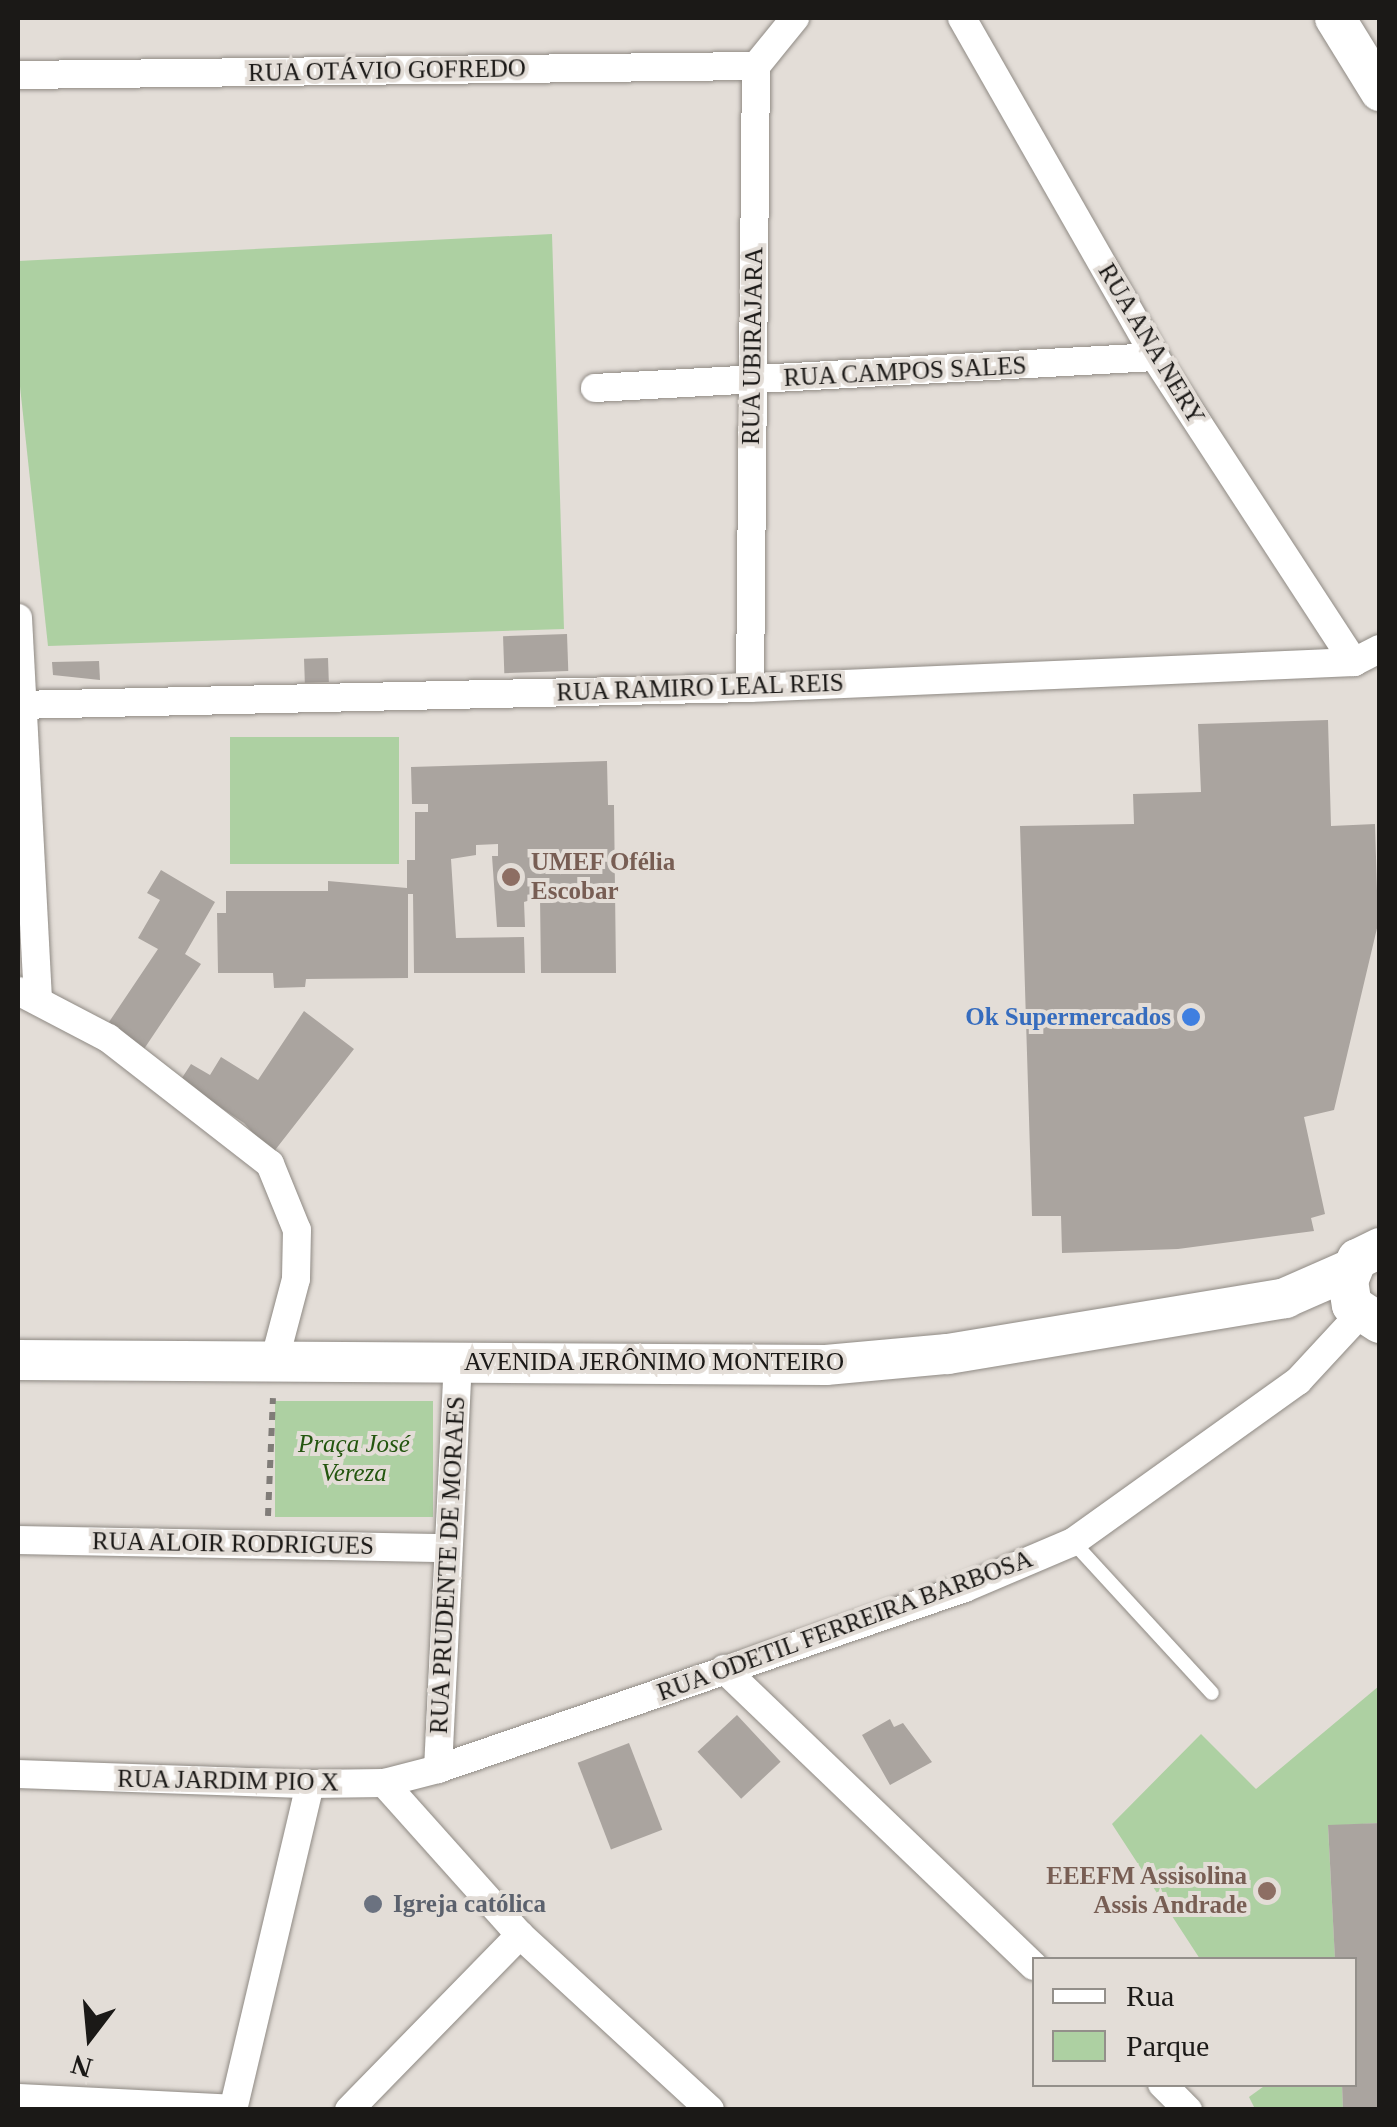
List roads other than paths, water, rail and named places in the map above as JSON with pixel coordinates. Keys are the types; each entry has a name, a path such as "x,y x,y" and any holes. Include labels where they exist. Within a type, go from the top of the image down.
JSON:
{"street":[{"path":"756,66 795,18"},
{"name":"RUA ANA NERY","path":"962,18 1155,357 1367,656"},
{"path":"1334,18 1380,91"},
{"name":"RUA OTÁVIO GOFREDO","path":"18,75 756,66"},
{"name":"RUA UBIRAJARA","path":"750,688 756,66"},
{"name":"RUA CAMPOS SALES","path":"595,388 1155,357"},
{"path":"18,618 28,995 133,1055 270,1164 288,1196 296,1230 296,1279 274,1362"},
{"name":"RUA RAMIRO LEAL REIS","path":"22,705 750,688 1367,656"},
{"name":"AVENIDA JERÔNIMO MONTEIRO","path":"18,1360 826,1365 948,1354 1285,1298 1364,1292"},
{"name":"RUA ODETIL FERREIRA BARBOSA","path":"438,1769 965,1588 1073,1542 1298,1380 1364,1292"},
{"name":"RUA PRUDENTE DE MORAES","path":"438,1769 458,1361"},
{"name":"RUA ALOIR RODRIGUES","path":"18,1540 448,1548"},
{"path":"724,1670 1032,1964"},
{"name":"RUA JARDIM PIO X","path":"18,1774 310,1784 384,1783 438,1769"},
{"path":"384,1783 520,1935 710,2110"},
{"path":"18,2098 233,2110 310,1784"},
{"path":"348,2110 520,1935"},
{"path":"1165,2087 1188,2110"}],"lane":[{"path":"1073,1542 1212,1692"}],"place":[{"name":"UMEF Ofélia Escobar","path":"511,877"},
{"name":"Ok Supermercados","path":"1191,1017"},
{"name":"EEEFM Assisolina Assis Andrade","path":"1267,1891"},
{"name":"Igreja católica","path":"373,1904"}],"park label":[{"name":"Praça José Vereza","path":"354,1460"}]}
